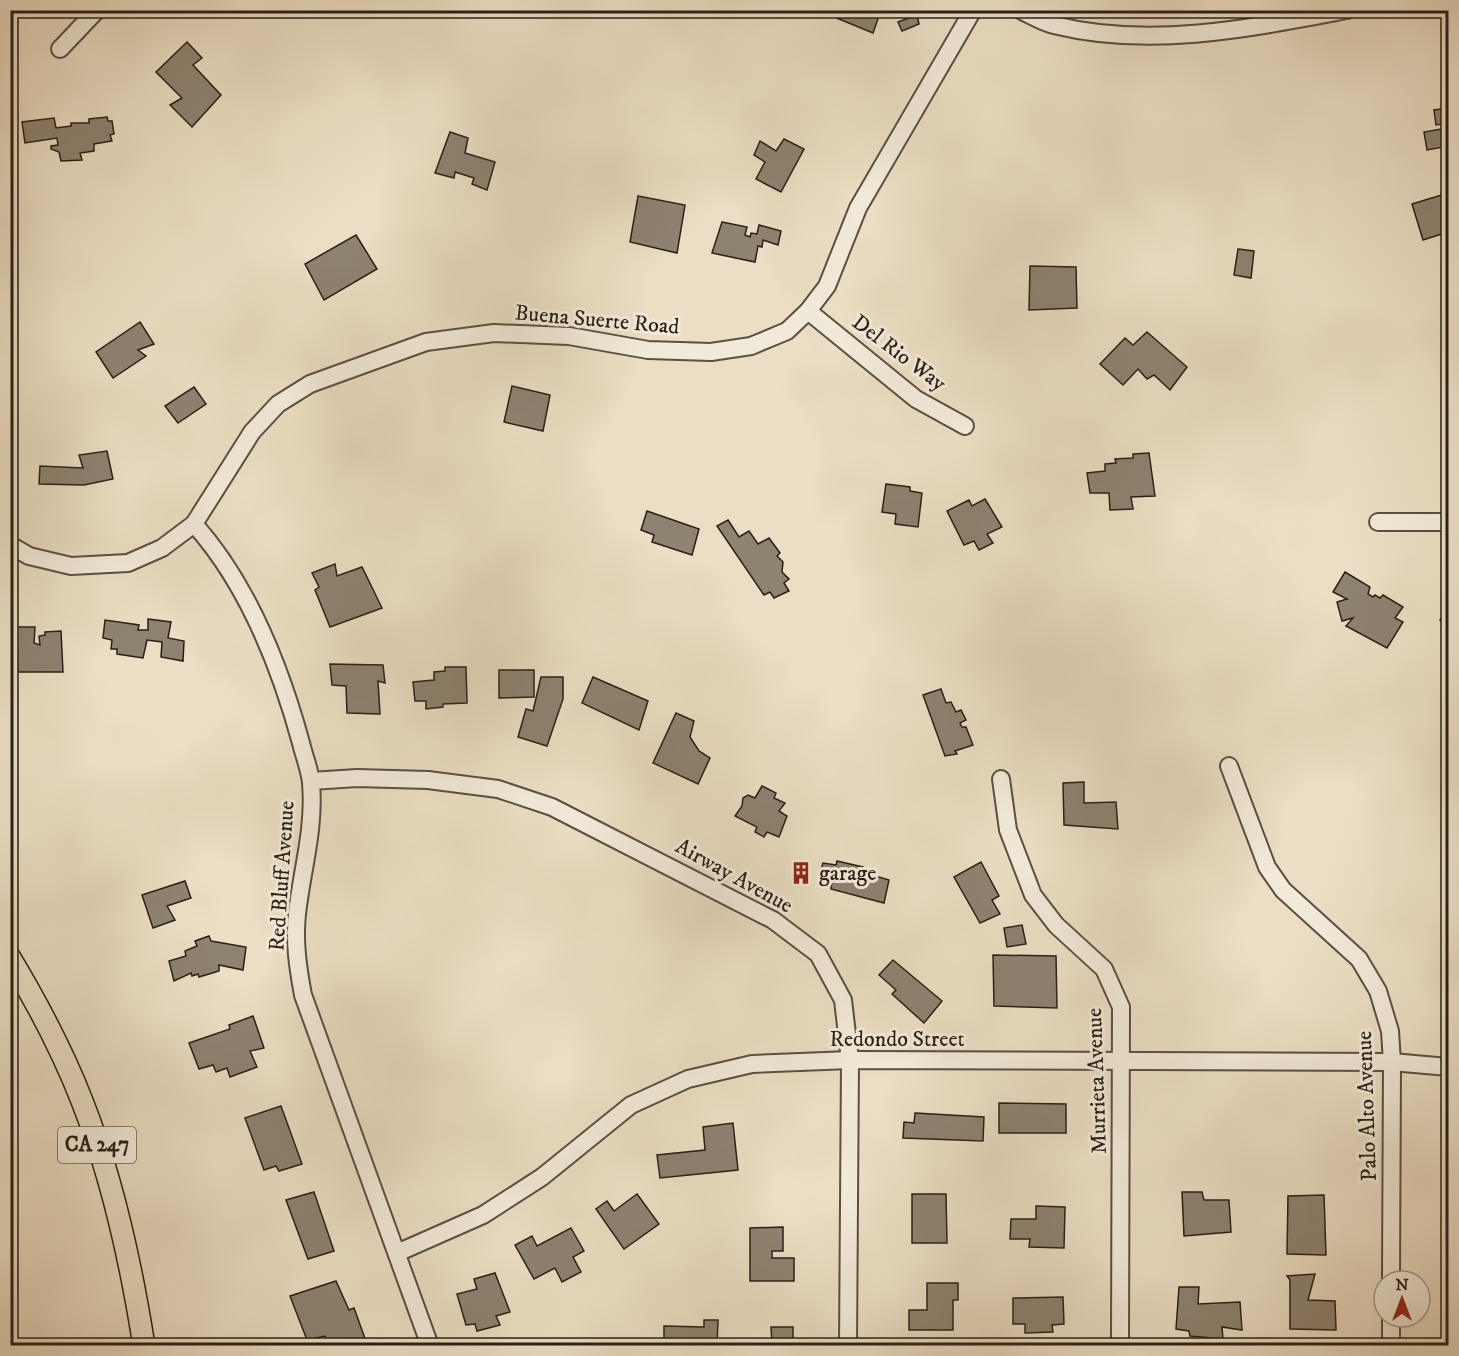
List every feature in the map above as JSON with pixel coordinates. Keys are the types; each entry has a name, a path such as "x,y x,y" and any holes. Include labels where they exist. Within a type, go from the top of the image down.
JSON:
{"main road":[{"name":"CA 247","path":"10,957 33,997 82,1100 111,1186 135,1290 144,1346"}],"street":[{"path":"60,49 97,10"},
{"name":"Buena Suerte Road","path":"10,545 29,556 71,566 128,563 162,548 194,524 252,432 278,404 310,384 426,342 494,333 569,336 648,350 711,352 751,346 787,331 808,311 827,286 858,208 972,10"},
{"path":"1020,10 1053,25 1126,35 1230,32 1347,10"},
{"name":"Del Rio Way","path":"808,311 916,399 965,426"},
{"path":"1378,522 1449,522"},
{"name":"Red Bluff Avenue","path":"194,524 218,550 254,617 293,712 311,781 310,847 297,913 296,951 303,995 430,1346"},
{"name":"Palo Alto Avenue","path":"1229,766 1267,867 1283,890 1359,959 1378,991 1390,1031 1392,1062 1391,1269"},
{"name":"Airway Avenue","path":"311,781 357,778 428,780 498,789 552,807 773,920 818,954 843,1000 850,1060 848,1346"},
{"name":"Murrieta Avenue","path":"1001,779 1008,830 1033,895 1056,925 1104,969 1121,1007 1123,1062 1120,1346"},
{"name":"Redondo Street","path":"397,1253 483,1215 542,1177 631,1105 688,1079 753,1064 850,1060 1392,1062 1449,1067"},
{"path":"1391,1329 1391,1346"}],"building":[{"path":"817,10 881,10 873,33"},
{"path":"917,15 919,24 902,31 898,22"},
{"path":"187,42 202,58 193,65 221,95 192,127 170,105 182,98 156,72"},
{"path":"1448,108 1448,123 1436,125 1434,110"},
{"path":"107,117 108,121 112,121 114,134 110,135 112,141 94,144 94,151 80,153 82,160 61,161 59,152 51,149 51,146 58,145 57,138 25,143 22,122 54,118 56,128 71,126 71,123 89,123 89,119"},
{"path":"1441,129 1444,147 1427,150 1424,132"},
{"path":"450,132 468,138 465,153 495,162 487,190 472,184 474,178 455,172 454,178 435,173"},
{"path":"784,139 804,149 781,192 756,179 765,162 754,155 760,141 776,151"},
{"path":"1448,193 1448,232 1423,240 1412,204"},
{"path":"638,196 685,205 677,253 630,242"},
{"path":"722,222 747,227 745,235 750,237 751,233 757,234 759,225 781,231 778,245 763,240 762,247 758,246 755,262 712,253"},
{"path":"356,235 377,269 324,300 305,264"},
{"path":"1238,249 1254,251 1251,278 1234,275"},
{"path":"1030,266 1076,267 1077,308 1029,310"},
{"path":"140,322 154,344 138,350 146,356 113,378 96,352"},
{"path":"1147,332 1187,367 1170,390 1154,375 1147,379 1138,369 1123,385 1100,364 1125,338 1133,345"},
{"path":"512,386 550,395 543,431 504,422"},
{"path":"194,387 206,404 178,423 165,406"},
{"path":"107,451 113,479 84,485 39,484 40,466 83,468 79,455"},
{"path":"1149,453 1155,496 1131,497 1133,509 1110,510 1109,493 1090,493 1087,473 1105,471 1105,464 1116,463 1115,459 1133,458 1133,454"},
{"path":"886,484 910,487 910,491 922,493 918,527 895,524 896,514 882,512"},
{"path":"985,499 1002,527 987,534 993,543 979,550 974,541 964,545 947,511 969,500 972,506"},
{"path":"647,511 699,529 692,555 652,542 654,535 641,530"},
{"path":"728,520 739,537 749,531 758,544 769,538 780,553 777,556 783,562 782,572 789,579 784,583 789,591 774,598 770,592 764,595 717,526"},
{"path":"335,564 337,576 362,567 382,608 330,627 315,590 319,587 312,573"},
{"path":"1345,572 1370,587 1368,594 1380,598 1383,595 1403,607 1395,618 1403,622 1387,648 1346,626 1353,618 1342,621 1337,602 1347,599 1333,592"},
{"path":"1448,609 1448,637 1441,630 1446,624 1440,620"},
{"path":"148,619 171,622 168,638 184,641 183,661 161,657 162,642 147,640 143,658 117,654 117,649 111,649 112,640 103,638 105,620 139,625 138,630 148,630"},
{"path":"10,627 35,627 34,643 40,645 39,636 45,635 45,632 61,631 63,672 10,672"},
{"path":"330,664 383,665 385,683 378,681 380,714 347,713 346,686 332,685"},
{"path":"445,667 466,667 467,703 443,704 443,707 426,709 426,701 415,701 413,682 434,680 434,672 445,671"},
{"path":"499,670 534,670 534,697 499,698"},
{"path":"541,677 563,677 563,699 547,746 518,737 526,709 533,711"},
{"path":"593,677 648,701 639,730 582,703"},
{"path":"941,689 946,703 951,702 956,712 961,710 966,720 960,723 962,727 966,727 973,745 955,751 957,754 945,756 923,695"},
{"path":"676,713 694,721 690,737 699,751 710,758 698,784 653,763"},
{"path":"1084,782 1084,803 1116,802 1118,829 1064,825 1063,783"},
{"path":"762,786 776,793 774,798 785,803 779,811 787,816 779,837 767,832 764,837 755,832 757,827 735,816 742,806 743,798 748,795 755,798"},
{"path":"837,861 863,867 872,875 889,880 884,903 831,889 832,880 819,876 823,863 836,865"},
{"path":"981,862 999,896 992,900 1000,914 980,923 954,877"},
{"path":"185,881 191,898 167,906 175,920 153,928 142,895"},
{"path":"1022,925 1026,944 1007,947 1004,928"},
{"path":"209,936 211,941 246,947 243,970 219,965 219,971 199,977 198,974 192,976 191,973 174,981 169,961 186,956 185,951 197,946 195,941"},
{"path":"993,955 1056,956 1057,1008 994,1006"},
{"path":"893,960 942,1001 924,1023 892,994 896,990 879,975"},
{"path":"253,1016 264,1048 250,1051 257,1067 230,1077 227,1068 216,1072 213,1065 199,1069 189,1043 230,1029 229,1025"},
{"path":"999,1103 1066,1104 1066,1133 999,1133"},
{"path":"281,1106 302,1164 279,1171 276,1166 264,1170 245,1118"},
{"path":"915,1113 984,1117 983,1141 903,1138 904,1122 914,1123"},
{"path":"733,1123 738,1170 660,1178 657,1155 705,1150 703,1127"},
{"path":"314,1192 334,1251 308,1259 286,1200"},
{"path":"1182,1192 1202,1192 1204,1200 1229,1200 1231,1232 1184,1236"},
{"path":"637,1194 659,1224 624,1249 596,1209 607,1201 614,1211"},
{"path":"912,1194 946,1194 947,1243 912,1243"},
{"path":"1324,1195 1326,1255 1287,1254 1288,1196"},
{"path":"1036,1206 1065,1207 1064,1248 1029,1247 1030,1239 1010,1239 1011,1219 1036,1219"},
{"path":"783,1227 783,1251 772,1251 772,1258 794,1258 794,1281 750,1281 750,1228"},
{"path":"571,1228 584,1251 573,1257 581,1272 562,1282 555,1268 534,1279 515,1245 532,1236 537,1246"},
{"path":"495,1273 510,1312 496,1316 500,1325 477,1331 475,1324 466,1325 457,1294 477,1289 474,1279"},
{"path":"1315,1274 1308,1300 1335,1301 1336,1330 1290,1329 1290,1280 1287,1276"},
{"path":"336,1281 349,1310 354,1308 367,1344 329,1346 325,1336 307,1340 290,1296"},
{"path":"927,1283 958,1283 958,1300 953,1300 953,1330 909,1330 909,1310 927,1310"},
{"path":"1179,1287 1199,1287 1198,1304 1240,1302 1242,1330 1222,1327 1223,1339 1190,1336 1189,1331 1176,1329"},
{"path":"1063,1297 1064,1324 1052,1325 1053,1332 1025,1333 1025,1324 1013,1324 1013,1298"},
{"path":"1447,1301 1448,1346 1445,1346"},
{"path":"704,1320 718,1320 717,1346 664,1346 664,1326 704,1327"},
{"path":"771,1327 793,1327 793,1346 747,1346 772,1344"}],"place":[{"name":"garage","path":"801,873"}]}
